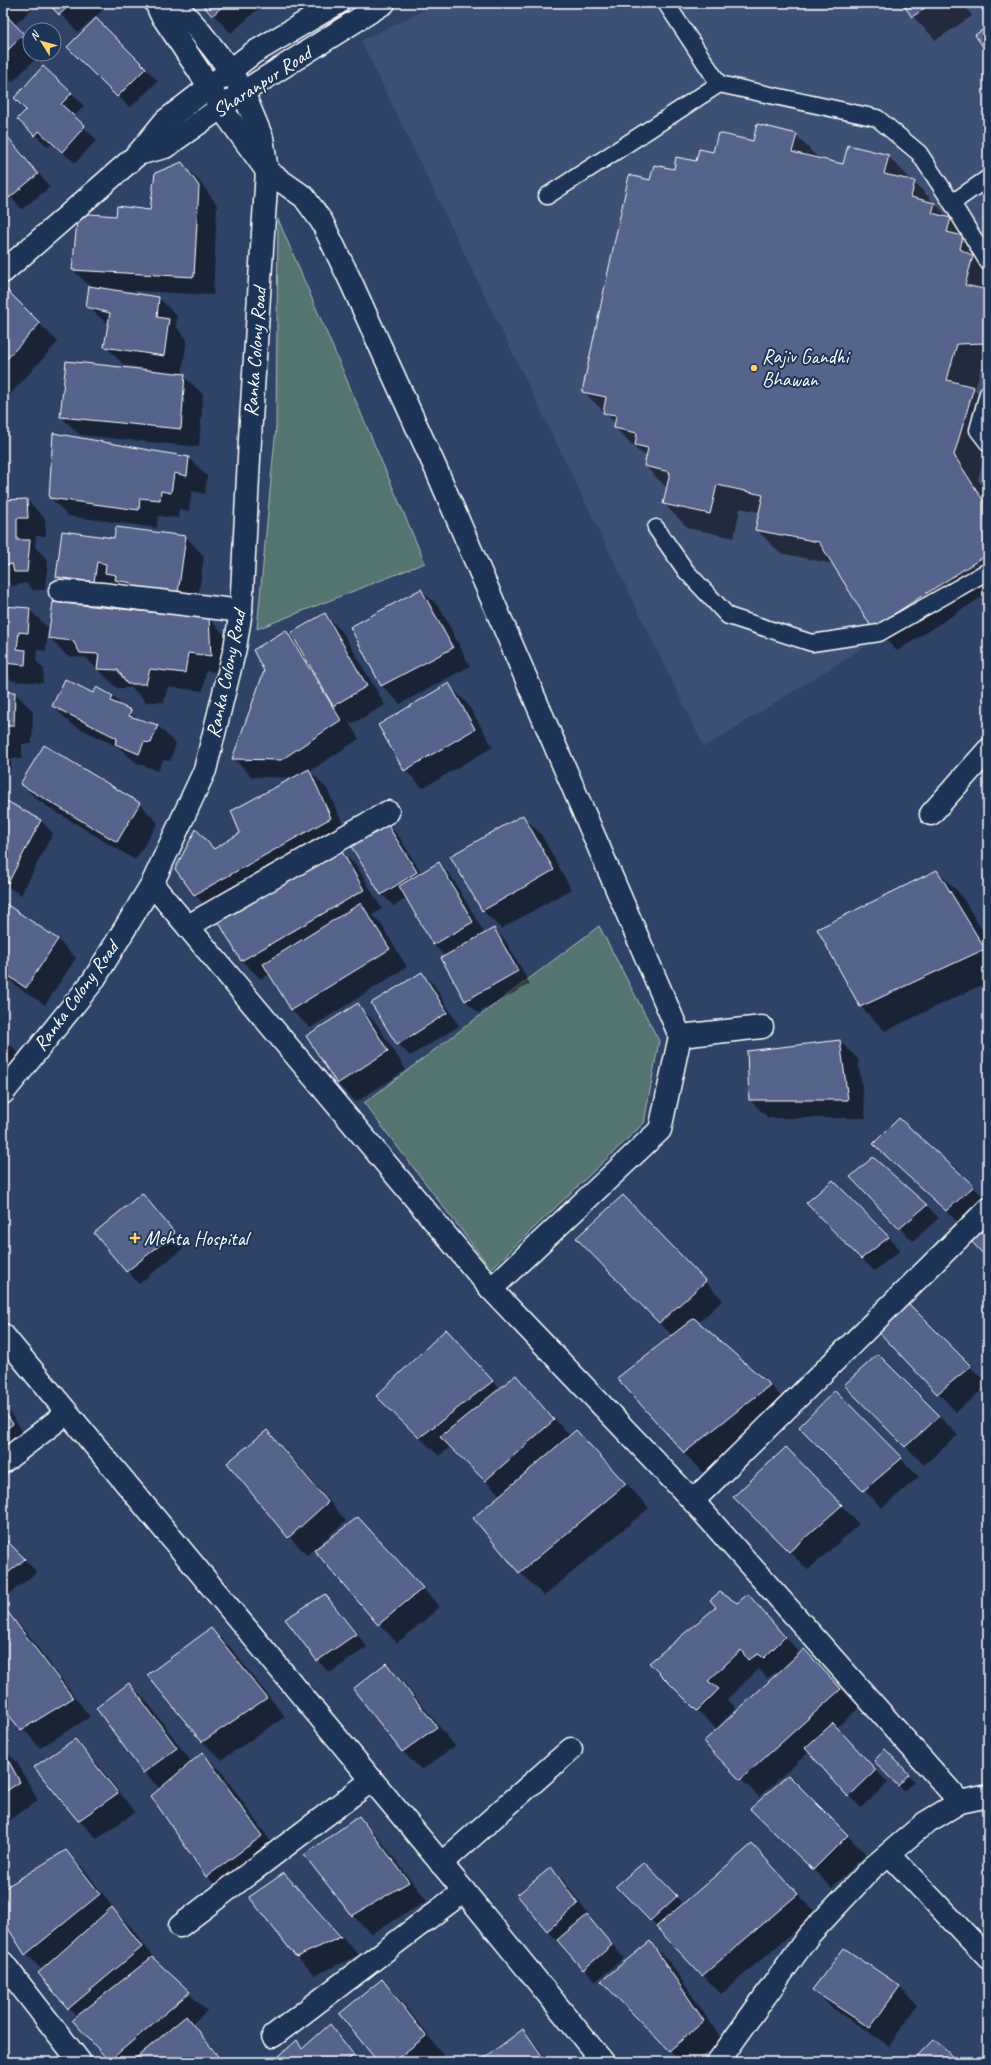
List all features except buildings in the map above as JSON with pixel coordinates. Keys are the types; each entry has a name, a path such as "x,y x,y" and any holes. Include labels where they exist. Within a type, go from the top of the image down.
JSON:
{"street":[{"path":"156,3 209,86 221,108 267,171 304,197 322,222 436,469 680,1036 660,1130 491,1289"},
{"name":"Ranka Colony Road","path":"3,1093 93,981 152,884 205,770 235,648 241,611 251,420 267,171 262,138 243,92 230,70 197,28 174,3"},
{"name":"Sharanpur Road","path":"3,272 138,154 165,121 253,53 338,3"},
{"name":"Sharanpur Road","path":"138,154 165,147 243,92 384,3"},
{"path":"60,591 102,594 241,611"},
{"path":"931,814 988,750"},
{"path":"188,926 388,812"},
{"path":"152,884 491,1289 693,1502 960,1802"},
{"path":"680,1036 762,1027"},
{"path":"693,1502 988,1209"},
{"path":"3,1335 464,1891 602,2062"},
{"path":"3,1462 67,1413"},
{"path":"441,1864 571,1749"},
{"path":"180,1926 372,1780"},
{"path":"718,2062 809,1935 872,1868 925,1823 960,1802 988,1796"},
{"path":"889,1854 988,1958"},
{"path":"273,2036 464,1891"},
{"path":"3,1963 80,2062"}],"lane":[{"path":"666,3 719,84 877,118 919,153 988,262"},
{"path":"548,196 719,84"},
{"path":"952,203 988,178"},
{"path":"988,393 978,430 988,443"},
{"path":"656,528 686,570 728,616 812,643 878,633 988,571"}],"shaded area":[{"name":"Rajiv Gandhi Bhawan","path":"439,3 988,3 988,570 704,747 361,41"}],"green space":[{"path":"278,219 425,563 257,629 276,427"},
{"path":"599,926 659,1041 644,1123 491,1269 364,1103"}],"place":[{"name":"Rajiv Gandhi Bhawan","path":"754,368"},
{"name":"Mehta Hospital","path":"135,1238"}]}
